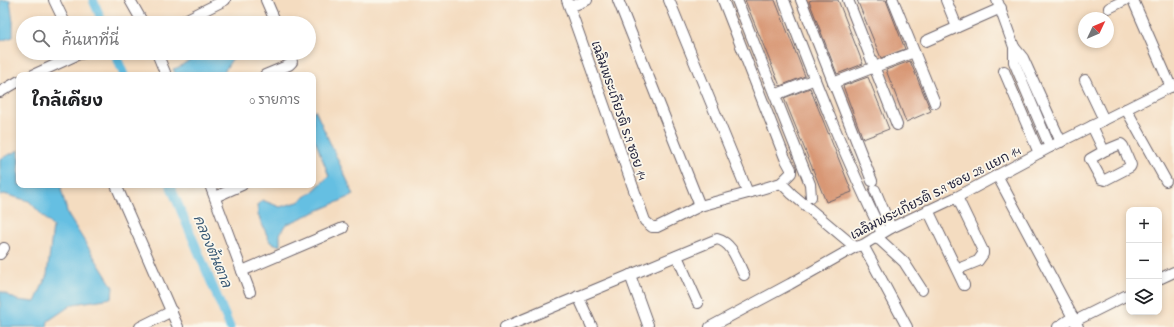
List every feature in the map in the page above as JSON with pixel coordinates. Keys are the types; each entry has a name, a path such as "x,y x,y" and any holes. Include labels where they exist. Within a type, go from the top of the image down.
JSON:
{"street":[{"path":"54,0 62,16"},
{"path":"130,0 139,16"},
{"path":"193,16 225,0"},
{"path":"266,0 273,16"},
{"path":"568,3 587,0"},
{"path":"618,0 700,206 782,183 791,173 791,169 782,151 723,0"},
{"path":"669,0 748,193"},
{"path":"737,0 810,184 810,197"},
{"path":"784,0 804,53 861,190 878,236 880,240 904,262 922,290"},
{"path":"801,0 818,48 891,228"},
{"path":"848,0 897,125"},
{"path":"894,0 935,103"},
{"path":"946,0 957,27"},
{"path":"1109,8 1125,0"},
{"path":"1133,0 1172,86"},
{"name":"เฉลิมพระเกียรติ ร.9 ซอย 14","path":"568,3 645,221 652,228 657,227 700,206"},
{"path":"926,41 957,27 999,4 1014,47 1014,62 1050,147"},
{"path":"1014,47 1024,58 1061,142"},
{"path":"804,53 818,48"},
{"path":"833,83 914,52"},
{"path":"40,72 66,60"},
{"path":"160,60 165,72"},
{"path":"272,72 289,65 292,62 292,60"},
{"path":"1004,71 1039,153"},
{"path":"775,95 815,79"},
{"path":"1085,80 1104,120"},
{"path":"0,92 16,83"},
{"name":"เฉลิมพระเกียรติ ร.9 ซอย 28 แยก 14","path":"710,327 790,284 862,249 891,228 957,197 1050,147 1172,86"},
{"path":"827,106 839,101"},
{"path":"1126,109 1166,181"},
{"path":"1092,126 1104,151"},
{"path":"997,175 1076,322"},
{"path":"782,183 792,194 862,249 907,327"},
{"path":"117,188 178,327"},
{"path":"211,188 250,292"},
{"path":"215,197 235,188"},
{"path":"957,197 983,251 983,254 978,261 963,268"},
{"path":"928,210 964,285"},
{"path":"242,271 343,228"},
{"path":"505,327 529,323 578,296 717,239 724,241 730,246 744,275"},
{"path":"862,249 885,245"},
{"path":"677,256 698,303"},
{"path":"1162,278 1174,272"},
{"path":"630,275 648,325"},
{"path":"578,296 592,327"},
{"path":"1058,327 1076,322 1126,296"},
{"path":"140,327 172,311"}],"water":[{"path":"0,0 10,0 13,22 13,37 0,41"},
{"path":"190,60 231,60 224,72 174,72 173,69"},
{"path":"316,112 354,195 285,225 280,234 280,246 270,242 258,215 257,205 262,200 280,207 298,202 312,192 329,176 316,143"},
{"path":"16,151 16,188 61,188 68,215 113,287 112,298 73,304 48,321 47,327 0,327 0,291 17,300 35,302 47,275 53,227 29,201 4,194 0,196 0,159"}],"building":[{"path":"745,0 775,0 805,76 780,86"},
{"path":"838,0 863,64 837,74 809,1"},
{"path":"857,0 886,0 905,49 881,58"},
{"path":"910,61 931,111 906,122 886,70"},
{"path":"868,77 889,129 863,139 843,86"},
{"path":"810,88 852,192 826,202 784,98"}],"waterway":[{"name":"คลองต้นตาล","path":"93,0 100,16"},
{"name":"คลองต้นตาล","path":"118,60 123,72"},
{"name":"คลองต้นตาล","path":"171,188 230,327"}]}
